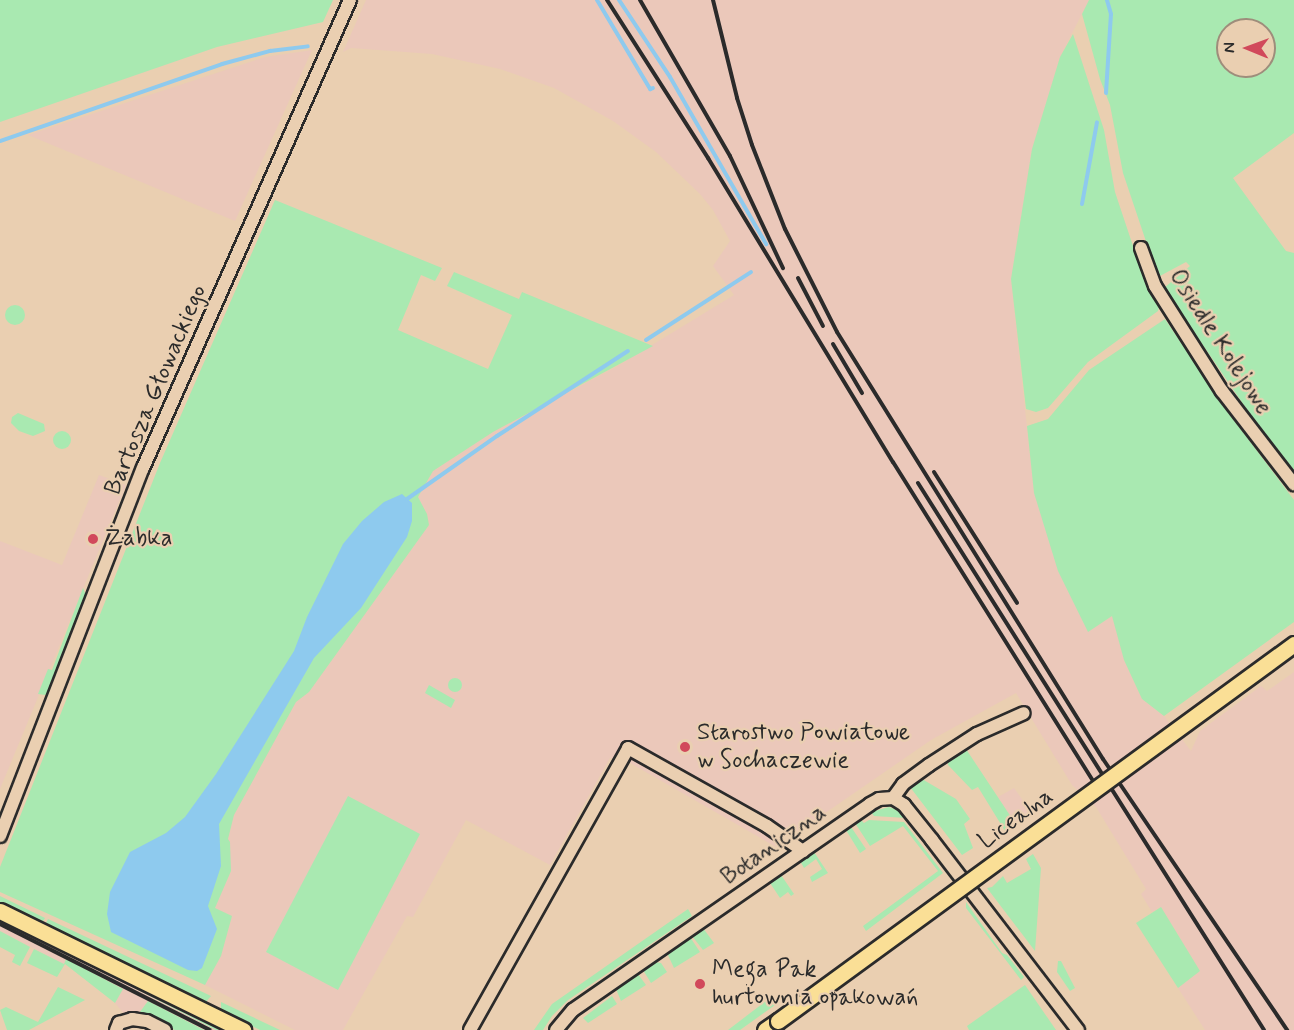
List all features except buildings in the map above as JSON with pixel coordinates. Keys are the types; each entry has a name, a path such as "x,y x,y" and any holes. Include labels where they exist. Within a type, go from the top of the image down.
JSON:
{"main road":[{"name":"Licealna","path":"765,1030 785,1019 1294,644"},
{"path":"0,911 243,1030"}],"street":[{"name":"Bartosza Głowackiego","path":"0,836 143,468 350,0"},
{"name":"Osiedle Kolejowe","path":"1141,248 1155,286 1222,391 1294,484"},
{"name":"Botaniczna","path":"556,1030 573,1011 870,804 879,799 892,798 903,784 977,734 1024,713"},
{"path":"470,1030 628,748 767,826 803,851"},
{"path":"892,798 904,805 1078,1030"},
{"name":"Licealna","path":"785,1019 969,888"},
{"path":"117,1027 139,1019 165,1030"}],"shaded area":[{"path":"366,0 1089,0 1060,57 1032,149 1011,279 1034,493 1088,631 1112,616 1124,660 1142,699 1164,716 1191,751 1200,731 1261,686 1267,691 1294,672 1294,1030 1205,1030 1178,988 1200,971 1161,907 1152,912 1141,894 1146,889 1096,807 1072,785 1016,693 931,740 776,847 630,763 610,758 550,865 466,820 413,917 407,916 343,1030 295,1030 205,985 221,956 232,916 215,908 231,871 228,839 234,815 296,702 309,692 429,525 427,514 418,497 433,471 493,432 616,367 734,295 713,266 730,241 713,210 700,194 656,152 613,121 554,88 500,69 432,54 351,48 343,52"},
{"path":"312,50 235,221 28,135 265,57"},
{"path":"99,475 126,485 0,789 0,541 62,565"},
{"path":"1014,788 1032,813 1015,823 998,797"},
{"path":"0,921 216,1030 204,1030 148,1001 137,1016 126,1016 115,1003 123,989 67,960 64,964 0,931"}],"green space":[{"path":"0,0 333,0 323,22 217,47 0,122"},
{"path":"1089,0 1294,0 1294,133 1233,178 1286,251 1294,253 1294,470 1290,473 1164,288 1190,266 1186,262 1158,277 1123,173 1110,105 1100,79 1082,14"},
{"path":"1073,34 1104,130 1115,192 1136,255 1159,306 1158,311 1088,362 1048,408 1036,412 1026,409 1011,279 1032,149 1060,57"},
{"path":"275,200 442,268 435,281 421,275 398,330 488,369 512,315 447,286 454,272 519,299 522,292 653,346 493,432 433,471 418,497 427,514 429,525 309,692 296,702 234,815 228,839 231,871 215,908 232,916 221,956 205,985 0,892 0,867 160,463"},
{"path":"15,305 22,308 25,315 22,322 15,325 8,322 5,315 8,308"},
{"path":"1165,319 1227,411 1294,500 1294,622 1164,716 1142,699 1124,660 1112,616 1088,632 1058,571 1034,493 1027,426 1048,419 1089,370"},
{"path":"18,413 44,424 45,431 33,436 19,431 11,423 12,417"},
{"path":"58,431 66,431 71,436 69,447 58,449 53,444 53,436"},
{"path":"83,588 87,598 51,691 45,695 38,694 48,669 52,670"},
{"path":"452,678 458,678 462,685 458,692 452,692 448,688 448,682"},
{"path":"429,685 455,700 451,708 425,693"},
{"path":"966,749 1015,823 1005,831 978,787 972,790 948,765 948,760"},
{"path":"922,779 956,799 970,819 964,824 973,848 962,855 910,787"},
{"path":"348,796 420,834 338,990 266,952"},
{"path":"889,807 901,811 906,818 874,816 871,812"},
{"path":"861,820 864,823 869,820 904,822 943,873 866,931 863,926 938,871 903,826 870,846 855,823"},
{"path":"851,827 866,849 860,853 846,830"},
{"path":"814,852 828,873 812,882 810,877 822,869 816,859 804,868 800,861"},
{"path":"1033,854 1041,868 1035,951 987,888 992,887 1003,876 1007,883 1031,869 1026,859"},
{"path":"781,875 794,894 791,896 788,892 780,898 770,883"},
{"path":"0,896 45,918 42,923 0,903"},
{"path":"966,902 1002,953 1007,955 1024,977 1021,980 966,908"},
{"path":"1161,907 1200,971 1178,988 1136,923"},
{"path":"688,909 692,916 568,1000 552,1016 543,1030 534,1030 552,1004"},
{"path":"0,919 227,1030 216,1030"},
{"path":"48,919 211,996 205,1003 45,925"},
{"path":"703,928 714,943 703,950 692,936"},
{"path":"0,931 30,947 20,966 12,962 15,955 0,947"},
{"path":"690,937 700,952 674,968 667,953"},
{"path":"34,949 64,964 66,959 123,989 115,1003 65,964 57,977 27,963"},
{"path":"1058,961 1061,961 1075,988 1070,991 1057,972"},
{"path":"655,962 661,963 667,972 651,983 643,970"},
{"path":"638,974 646,985 621,1001 616,989"},
{"path":"1025,985 1056,1030 969,1030 967,1026"},
{"path":"58,987 85,1000 29,1030 7,1030 0,1010 6,1007 38,1022"},
{"path":"612,996 617,1004 588,1023 583,1018"},
{"path":"148,1001 204,1030 175,1030 137,1016"},
{"path":"766,1001 775,1005 740,1030 728,1030"},
{"path":"221,1002 280,1030 260,1030 221,1011"}],"water":[{"path":"402,494 412,503 412,521 407,537 361,608 314,658 219,824 221,866 208,906 217,929 202,968 197,971 188,970 111,932 107,914 110,892 130,852 166,833 185,817 216,774 294,651 307,617 343,544 362,521 384,502"}],"waterway":[{"path":"597,0 650,89 653,88"},
{"path":"619,0 670,77 766,244"},
{"path":"1106,93 1111,14 1107,0"},
{"path":"0,141 222,64 270,51 308,46"},
{"path":"1082,204 1097,122"},
{"path":"646,340 751,272"},
{"path":"407,499 497,436 628,351"}],"railway":[{"path":"607,0 708,158 893,462 1094,782"},
{"path":"640,0 730,156 783,268"},
{"path":"713,0 737,98 752,145 785,229 837,332 1103,759 1287,1030"},
{"path":"798,278 823,326"},
{"path":"833,344 862,393"},
{"path":"934,472 1017,603"},
{"path":"918,483 1264,1030"},
{"path":"0,924 210,1030"}],"place":[{"name":"Żabka","path":"93,539"},
{"name":"Starostwo Powiatowe w Sochaczewie","path":"685,747"},
{"name":"Mega Pak hurtownia opakowań","path":"700,984"}]}
